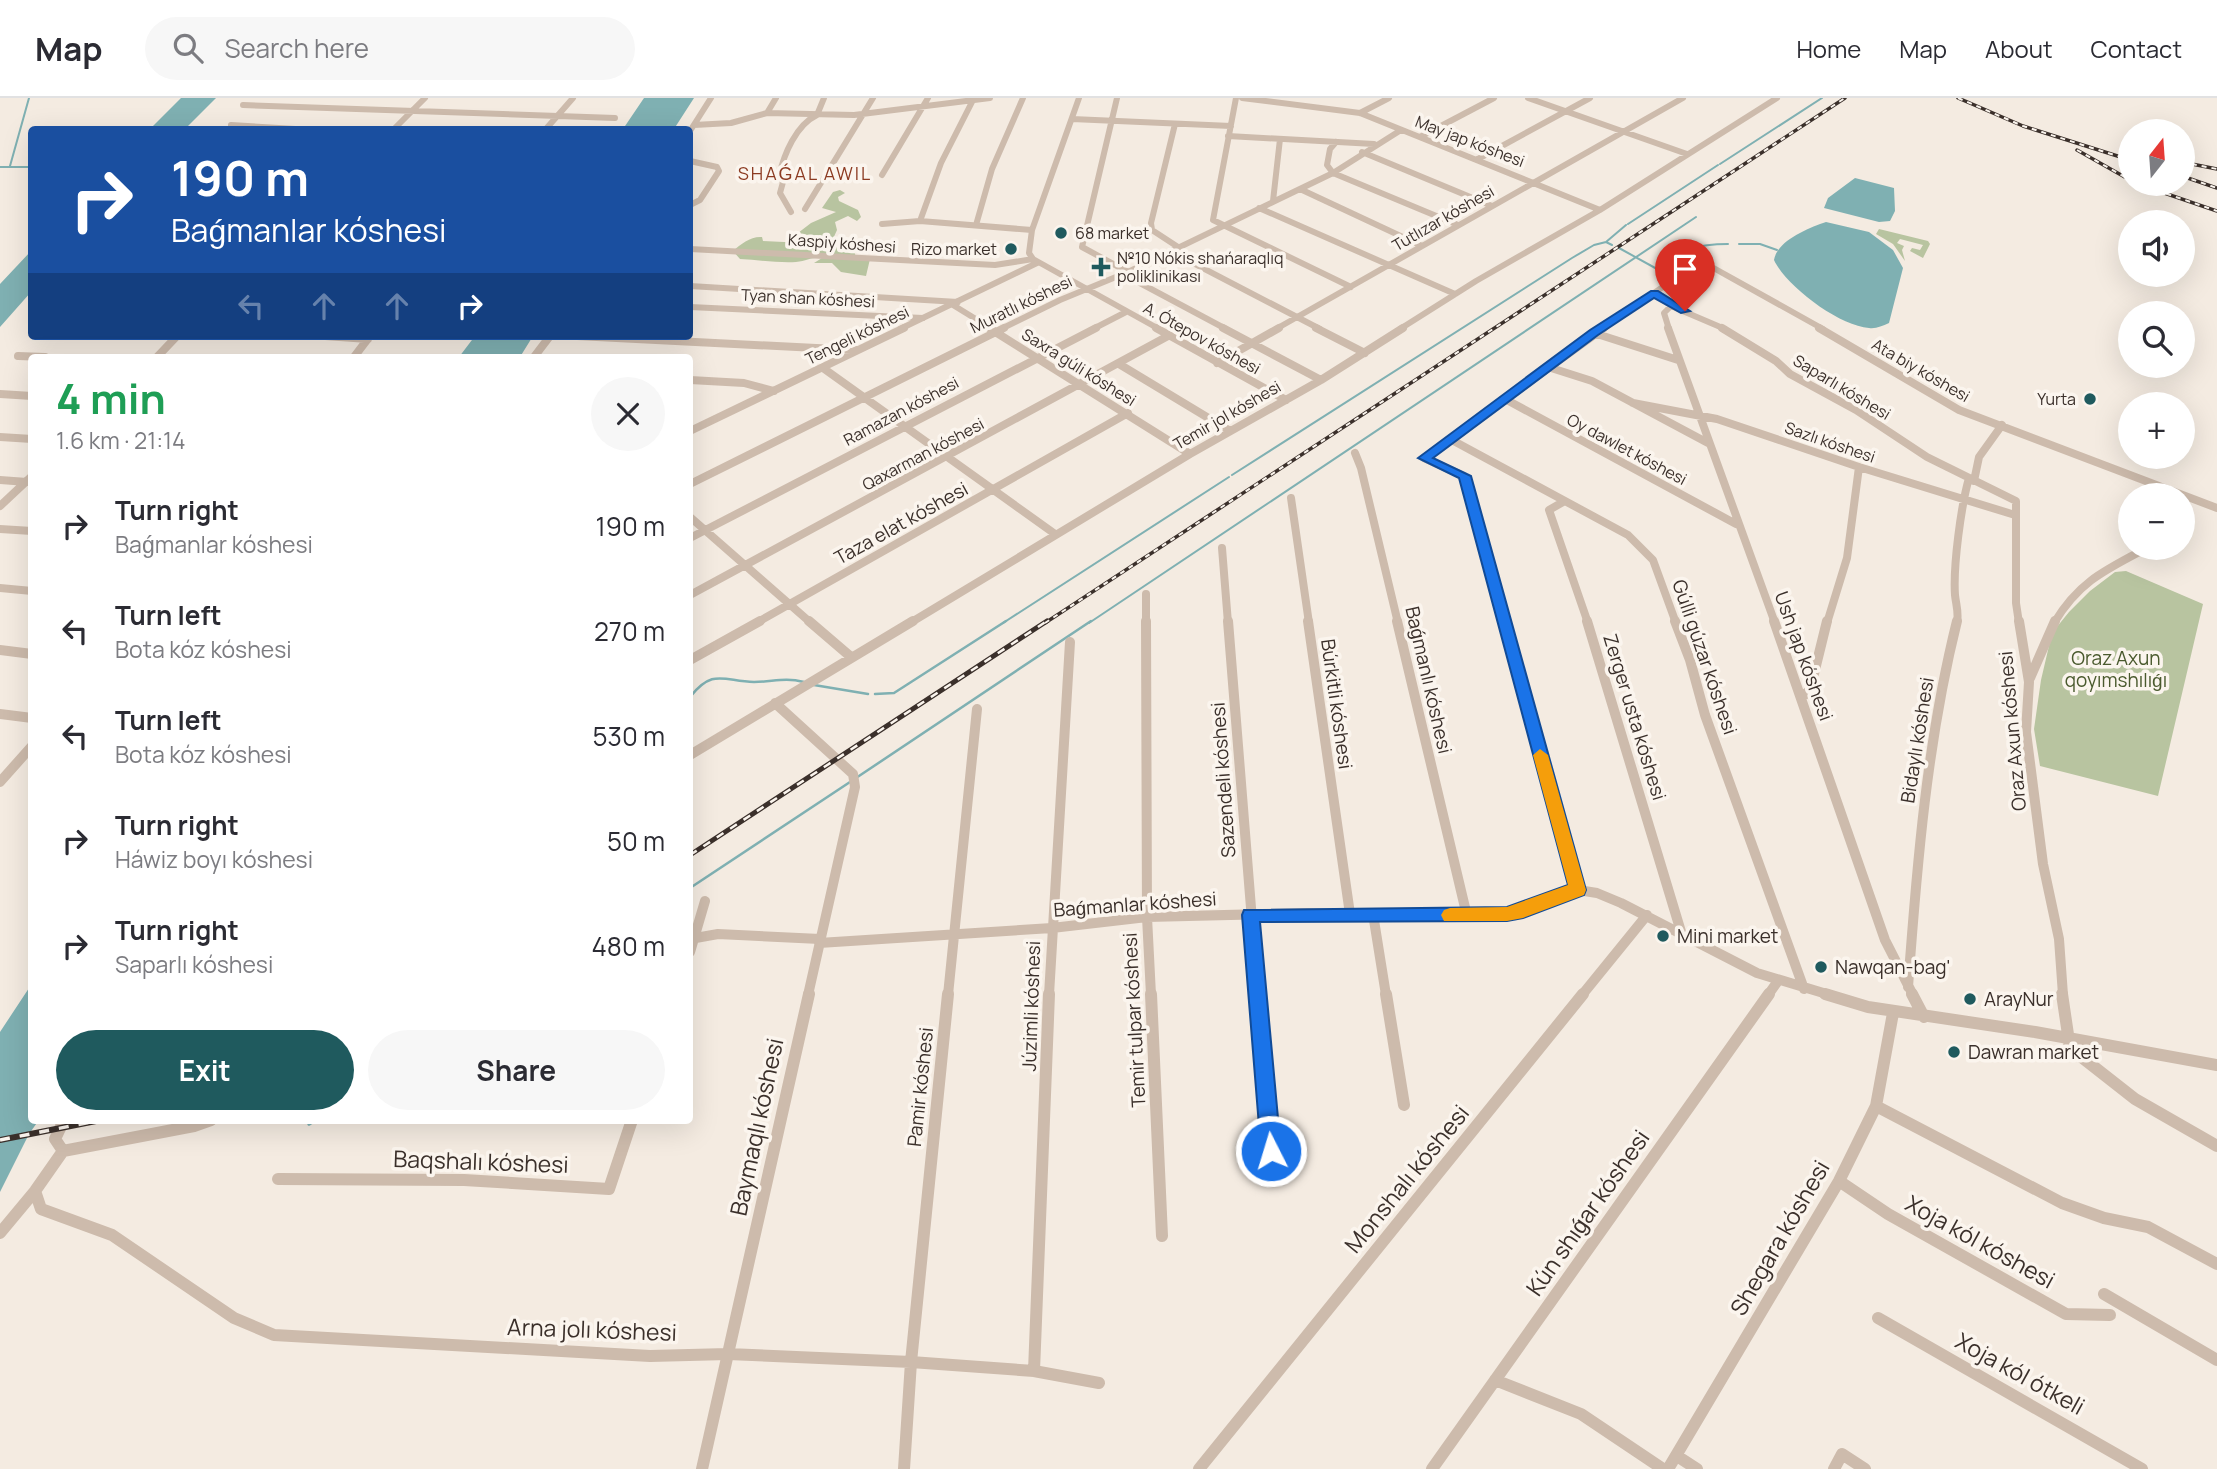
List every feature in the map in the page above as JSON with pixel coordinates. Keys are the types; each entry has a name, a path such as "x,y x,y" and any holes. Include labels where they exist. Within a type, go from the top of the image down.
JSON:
{"street":[{"path":"397,126 425,98"},
{"path":"548,126 573,98"},
{"path":"694,125 711,98"},
{"path":"766,113 776,98"},
{"path":"791,212 780,193 783,182 779,170 783,157 803,123 817,114 824,98"},
{"path":"805,209 873,98"},
{"path":"882,174 928,98"},
{"path":"694,125 732,123 766,113 864,114 990,98"},
{"path":"976,225 992,169 1023,98"},
{"path":"1035,261 1030,253 1032,230 1079,98"},
{"path":"1117,98 1082,247 1321,380"},
{"path":"1236,98 1213,220 1351,287"},
{"name":"May jap kóshesi","path":"1242,98 1278,100 1360,113 1534,181 1600,210"},
{"path":"1360,113 1389,98"},
{"path":"1420,137 1494,98"},
{"path":"1528,98 1687,154"},
{"path":"1478,159 1590,98"},
{"name":"Tutlızar kóshesi","path":"1217,363 1683,98"},
{"path":"1763,98 1775,100"},
{"path":"920,221 941,163 974,100"},
{"name":"Temir jol kóshesi","path":"693,753 1055,534 1321,380 1455,294 1600,210 1775,100"},
{"path":"243,104 615,118"},
{"path":"1072,119 1231,127"},
{"path":"1175,124 1151,223 1152,230 1174,249 1298,319 1365,353"},
{"path":"230,125 246,126"},
{"name":"Muratlı kóshesi","path":"693,482 996,331 1125,273 1333,173 1374,144 1401,130"},
{"path":"1228,136 1374,144"},
{"path":"1273,201 1280,139"},
{"path":"1336,142 1329,149 1327,165 1333,173 1458,225"},
{"path":"1362,152 1492,206"},
{"path":"693,162 717,167 719,171 701,200 693,204"},
{"path":"1300,188 1422,246"},
{"path":"1259,208 1455,294"},
{"path":"882,225 920,221 1032,230"},
{"name":"Kaspiy kóshesi","path":"693,249 995,265 1035,261"},
{"name":"A. Ótepov kóshesi","path":"1035,261 1286,400"},
{"name":"Tengeli kóshesi","path":"693,430 956,303 1035,261"},
{"name":"Ata biy kóshesi","path":"1654,293 1686,268 1701,261 1959,410 2217,508"},
{"name":"Saxra gúli kóshesi","path":"693,286 956,303 1191,454"},
{"path":"1654,293 1594,333 1424,458 1464,476 1578,890 1597,893 1647,915 1733,963 1804,989 1893,1013 2069,1039 2217,1065"},
{"name":"Saparlı kóshesi","path":"1654,293 1671,306 1713,322 1776,362 1790,374 1856,410 1927,457 1971,480 2005,493 2016,501"},
{"name":"Ush jap kóshesi","path":"1671,306 1664,313 1736,524 1802,697 1885,940 1924,1017"},
{"name":"Tyan shan kóshesi","path":"693,307 924,318"},
{"name":"Ramazan kóshesi","path":"693,536 1036,356 1126,312"},
{"path":"1594,333 1678,359"},
{"name":"Qaxarman kóshesi","path":"693,593 1168,336"},
{"path":"159,354 173,340"},
{"path":"356,354 368,340"},
{"path":"536,354 547,340"},
{"path":"658,340 859,350"},
{"path":"18,356 28,356"},
{"path":"1119,364 1230,431"},
{"name":"Sazlı kóshesi","path":"1548,367 1592,381 1708,443"},
{"path":"822,368 901,427 994,488 1055,534"},
{"path":"693,380 744,383 774,390"},
{"path":"0,394 28,396"},
{"name":"Oy dawlet kóshesi","path":"1505,399 1736,524"},
{"name":"Sazlı kóshesi","path":"1633,403 1737,425 1858,467 2015,515"},
{"name":"Taza elat kóshesi","path":"693,658 1128,414"},
{"name":"Bidaylı kóshesi","path":"1908,987 1919,837 1930,775 1940,690 1959,614 1955,595 1963,499 1975,463 1983,448 2002,425"},
{"path":"0,437 28,439"},
{"name":"Gúlli gúzar kóshesi","path":"1450,439 1628,535 1653,560 1804,989"},
{"name":"Baǵmanlı kóshesi","path":"1355,453 1361,468 1467,916"},
{"path":"1802,697 1810,690 1847,558 1858,467"},
{"path":"0,480 28,480"},
{"path":"0,506 28,481"},
{"name":"Búrkitli kóshesi","path":"1291,498 1350,914"},
{"name":"Oraz Axun kóshesi","path":"2016,501 2016,603 2028,682 2026,732 2043,864 2059,939 2064,1018 2069,1039"},
{"name":"Zerger usta kóshesi","path":"1563,502 1549,510 1576,583 1682,935"},
{"path":"693,520 851,657"},
{"path":"0,528 28,531"},
{"name":"Sazendeli kóshesi","path":"1222,548 1273,1176"},
{"path":"2028,682 2045,637 2060,609 2095,575 2124,560"},
{"path":"0,587 28,590"},
{"name":"Temir tulpar kóshesi","path":"1146,594 1147,917 1162,1236"},
{"name":"Júzimli kóshesi","path":"1034,1371 1052,928 1070,642"},
{"path":"0,650 28,654"},
{"name":"Baymaqlı kóshesi","path":"702,1469 855,787 853,774 775,703"},
{"name":"Pamir kóshesi","path":"904,1469 911,1362 976,709"},
{"path":"0,714 28,718"},
{"path":"1,781 28,751"},
{"name":"Baǵmanlar kóshesi","path":"693,939 718,934 820,941 1052,928 1147,917 1350,914 1467,916 1523,911 1560,894 1578,890"},
{"path":"693,936 705,901"},
{"path":"1373,914 1404,1105"},
{"name":"Monshalı kóshesi","path":"1199,1469 1647,915"},
{"name":"Kún shıǵar kóshesi","path":"1432,1469 1778,981"},
{"name":"Shegara kóshesi","path":"1665,1469 1677,1456 1839,1181 1876,1106 1893,1013"},
{"path":"2069,1039 2070,1048 2135,1098 2217,1146"},
{"path":"1876,1106 2062,1203 2104,1217 2148,1227 2217,1264"},
{"path":"62,1124 55,1139 63,1152"},
{"path":"0,1233 63,1152 200,1124"},
{"name":"Baqshalı kóshesi","path":"278,1179 464,1180 609,1189 631,1124"},
{"name":"Xoja kól kóshesi","path":"1839,1181 1888,1214 2066,1314 2110,1315"},
{"name":"Arna jolı kóshesi","path":"34,1192 41,1209 112,1236 234,1318 274,1335 650,1356 728,1354 911,1362 1034,1371 1099,1383"},
{"path":"2104,1294 2217,1360"},
{"name":"Xoja kól ótkeli","path":"1878,1318 2142,1469"},
{"path":"1495,1380 1581,1414 1665,1469"},
{"path":"1834,1469 1842,1454 1865,1469"},
{"path":"1677,1456 1697,1469"}],"green space":[{"path":"840,190 845,193 838,197 839,201 858,210 861,217 857,221 848,216 835,222 837,230 832,241 850,245 856,256 870,259 866,276 841,272 832,263 814,263 822,258 796,262 740,259 733,251 746,241 758,237 762,237 763,241 809,241 808,235 798,233 811,223 836,212 822,208 833,192"},
{"path":"1879,229 1928,241 1930,244 1923,258 1910,251 1912,248 1920,250 1923,245 1900,239 1897,243 1904,246 1902,250 1905,261 1893,244 1876,234"},
{"name":"Oraz Axun qoyımshılıǵı","path":"2126,571 2203,604 2158,796 2040,766 2034,729 2041,680 2052,633 2090,591 2115,572"}],"water":[{"path":"181,98 216,98 188,126 153,126"},
{"path":"644,98 694,98 676,126 625,126"},
{"path":"1855,178 1894,188 1895,211 1890,221 1879,222 1824,208 1828,198"},
{"path":"1826,222 1869,232 1893,250 1903,268 1889,323 1872,328 1843,320 1801,292 1780,270 1774,260 1781,247 1802,232"},
{"path":"28,254 28,295 0,327 0,284"},
{"path":"472,340 531,340 522,354 461,354"},
{"path":"28,990 28,1124 36,1124 0,1192 0,1032"}],"waterway":[{"path":"10,166 29,98"},
{"path":"1720,164 1822,98"},
{"path":"1628,224 1718,165"},
{"path":"0,167 28,167"},
{"path":"1636,257 1696,217"},
{"path":"1606,242 1626,225"},
{"path":"1232,475 1572,258 1594,245 1606,242"},
{"path":"1606,242 1612,245"},
{"path":"1636,257 1657,269 1690,249 1728,244"},
{"path":"1739,244 1760,244 1777,250"},
{"path":"1619,248 1636,257"},
{"path":"1089,623 1636,257"},
{"path":"1003,623 1229,477"},
{"path":"875,694 894,693 1006,621"},
{"path":"856,778 1091,621"},
{"path":"693,694 705,682 719,678 754,682 804,682"},
{"path":"814,685 868,694"},
{"path":"693,886 850,782"}],"railway":[{"path":"1045,623 1845,98"},
{"path":"1958,98 2023,126 2118,156"},
{"path":"2077,150 2118,173"},
{"path":"2195,165 2217,169"},
{"path":"2195,180 2217,188"},
{"path":"2173,196 2217,211"},
{"path":"693,853 1047,621"},
{"path":"0,1140 81,1124"}],"slow traffic":[{"path":"1450,915 1507,914 1523,911 1560,894 1578,890 1540,755"}],"place":[{"name":"68 market","path":"1061,233"},
{"name":"Rizo market","path":"1011,249"},
{"name":"№10 Nókis shańaraqlıq poliklinikası","path":"1101,267"},
{"name":"Yurta","path":"2090,399"},
{"name":"Mini market","path":"1663,936"},
{"name":"Nawqan-bag'","path":"1821,967"},
{"name":"ArayNur","path":"1970,999"},
{"name":"Dawran market","path":"1954,1052"}],"district":[{"name":"SHAǴAL AWIL","path":"805,174"}],"route":[{"path":"1271,1151 1251,915 1507,914 1523,911 1560,894 1578,890 1464,476 1424,458 1594,333 1654,293 1671,306 1685,311"}]}
